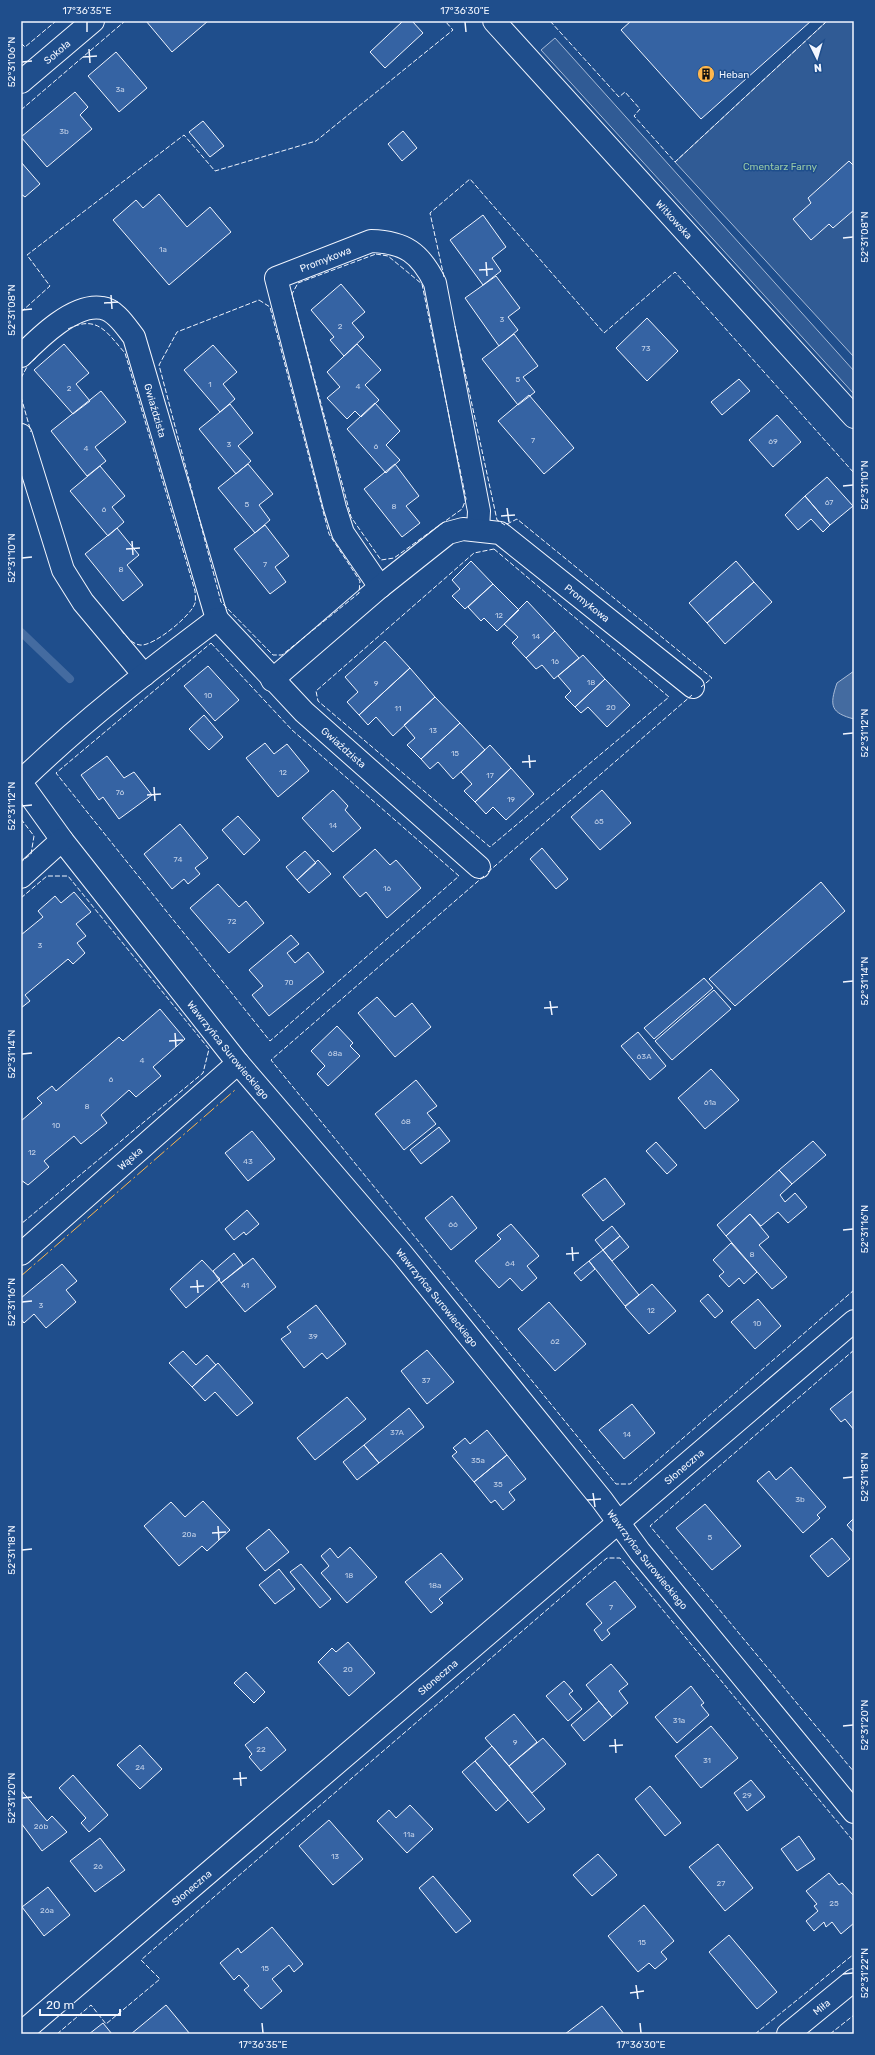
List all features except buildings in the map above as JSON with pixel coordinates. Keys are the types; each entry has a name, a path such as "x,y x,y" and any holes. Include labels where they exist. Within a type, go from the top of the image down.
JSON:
{"street":[{"name":"Sokoła","path":"22,79 93,21"},
{"name":"Witkowska","path":"494,21 854,417"},
{"name":"Promykowa","path":"380,587 343,533 335,508 276,278 371,241 401,245 415,253 428,268 435,283 475,488 479,511 478,530"},
{"name":"Gwiaździsta","path":"21,356 68,316 83,310 102,308 118,317 134,337 217,619 272,680 304,712 479,867"},
{"path":"21,435 63,570 83,602 144,675"},
{"name":"Promykowa","path":"272,680 380,587 448,532 464,529 500,533 693,686"},
{"path":"21,782 46,757 144,675 217,619"},
{"name":"Wawrzyńca Surowieckiego","path":"21,782 62,840 238,1063 402,1254 619,1522 640,1552 854,1812"},
{"path":"21,877 62,840"},
{"name":"Wąska","path":"21,1254 238,1063"},
{"name":"Słoneczna","path":"21,2033 854,1321"},
{"name":"Miła","path":"788,2034 854,1980"}],"shaded area":[{"name":"Cmentarz Farny","path":"827,21 854,21 854,357 675,162"},
{"path":"555,38 854,371 854,394 541,50"},
{"path":"854,671 854,719 846,717 836,711 833,703 833,697 837,683"}],"waterway":[{"path":"21,632 70,679"}],"fence":[{"path":"21,43 25,47 56,21"},
{"path":"21,110 125,21"},
{"path":"21,312 50,286 27,255 184,135 215,171 316,141 453,30 445,21"},
{"path":"550,21 619,97 625,92 640,109 634,116 675,162 827,21"},
{"path":"444,277 430,213 470,179 604,333 675,272 854,473"},
{"path":"376,254 388,256 422,284 466,499 462,509 394,558 381,560 351,517 292,294 298,283 376,254"},
{"path":"259,300 270,307 329,534 360,581 359,593 282,655 273,655 221,602 159,365 177,332 259,300"},
{"path":"68,329 78,325 94,325 107,333 125,353 195,591 195,603 187,615 154,641 140,645 134,643 121,630"},
{"path":"455,326 497,520 505,525 517,519 712,678 701,687"},
{"path":"21,378 28,365 38,356"},
{"path":"21,397 31,432"},
{"path":"494,549 669,697 490,847 318,701 316,691 474,553 494,549"},
{"path":"211,643 292,730 459,876 270,1041 56,773 211,643"},
{"path":"488,872 692,695"},
{"path":"21,819 34,836 31,854 21,862"},
{"path":"21,898 47,876 68,876 209,1049 203,1073 21,1224"},
{"path":"484,876 271,1060 616,1484 630,1484 854,1290"},
{"path":"854,1350 650,1526 854,1772"},
{"path":"57,2034 91,2005 106,2024 160,1979 141,1960 607,1558 620,1558 854,1842"},
{"path":"755,2034 854,1954"},
{"path":"830,2034 854,2015"}],"power":[{"path":"21,1276 235,1090"}],"place":[{"name":"Heban","path":"706,74"}]}
